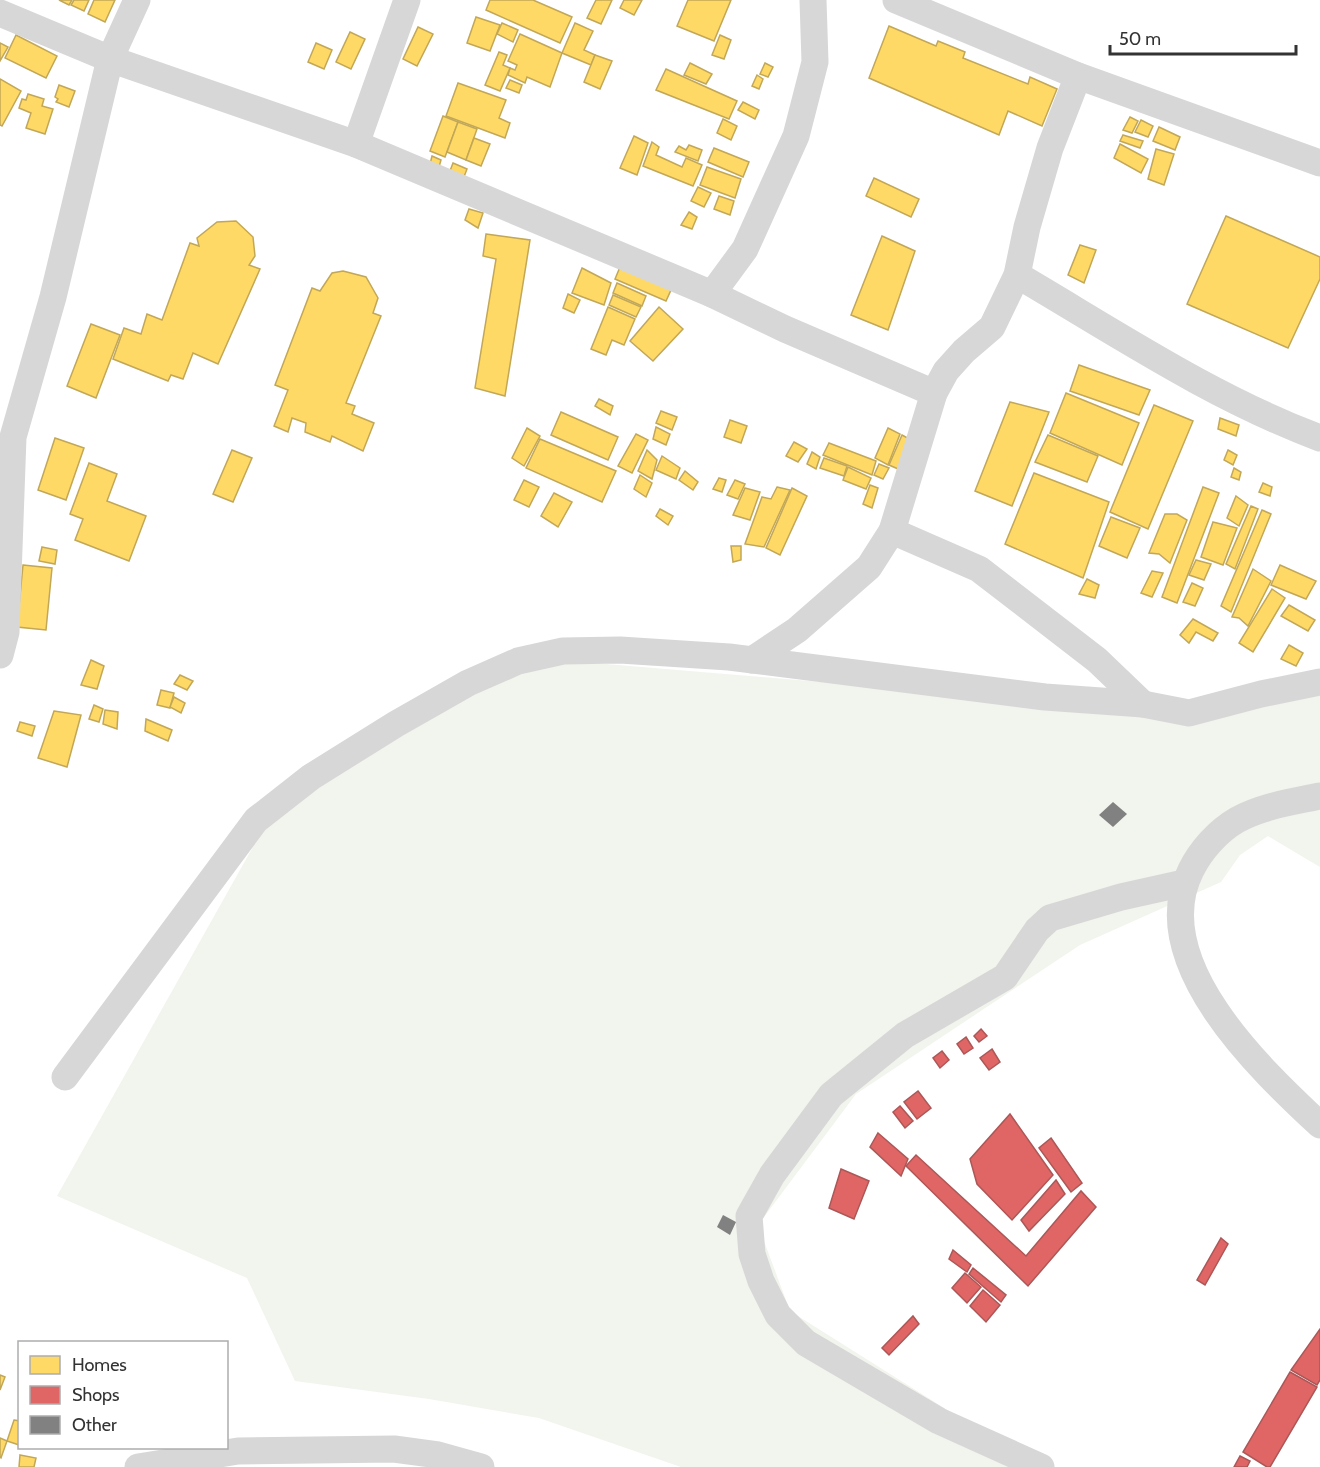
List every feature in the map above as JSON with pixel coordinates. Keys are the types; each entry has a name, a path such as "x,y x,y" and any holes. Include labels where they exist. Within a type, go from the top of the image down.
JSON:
{"street":[{"path":"0,655 6,632 13,437 53,297 110,59 137,0"},
{"path":"356,144 407,0"},
{"path":"712,294 745,249 796,136 815,62 813,0"},
{"path":"897,0 1078,76 1320,163"},
{"path":"0,13 110,59 356,144 712,294 785,329 934,393"},
{"path":"752,660 797,630 869,567 892,531 934,393 946,371 964,351 992,327 1017,275 1027,227 1050,148 1078,76"},
{"path":"1017,275 1187,374 1271,419 1320,438"},
{"path":"892,531 979,569 1097,660 1143,704"},
{"path":"65,1077 256,820 311,777 396,724 468,684 518,661 563,651 620,650 752,660 1045,696 1143,704 1189,713 1261,694 1320,682"},
{"path":"1320,796 1269,807 1236,820 1216,836 1197,857 1184,883 1179,915 1185,944 1209,1001 1240,1043 1274,1082 1320,1125"},
{"path":"1041,1467 939,1421 806,1343 778,1315 761,1281 752,1254 749,1215 772,1175 831,1095 905,1035 1005,977 1037,930 1050,918 1120,897 1184,883"},
{"path":"138,1467 394,1449 438,1455 481,1467"}],"shaded area":[{"path":"534,658 1204,714 1320,690 1320,867 1268,836 1240,855 1221,882 1080,945 856,1094 758,1225 790,1311 1038,1467 681,1467 539,1418 429,1399 295,1381 247,1278 57,1196 272,813"}],"building: Homes":[{"path":"59,0 72,0 69,5"},
{"path":"74,0 89,0 84,11 71,5"},
{"path":"94,0 115,0 105,22 88,14"},
{"path":"490,0 533,0 572,17 560,43 486,10"},
{"path":"596,0 612,0 601,24 587,18"},
{"path":"624,0 642,0 634,15 620,8"},
{"path":"688,0 731,0 714,41 677,26"},
{"path":"476,17 500,25 490,51 467,43"},
{"path":"502,23 518,30 513,42 497,34"},
{"path":"575,23 593,31 584,50 595,55 591,65 562,53"},
{"path":"889,26 936,46 938,41 965,52 963,58 1028,84 1030,77 1057,89 1042,126 1008,111 999,135 869,78"},
{"path":"418,27 433,34 417,66 403,59"},
{"path":"350,32 365,39 351,69 336,62"},
{"path":"520,34 562,53 550,87 527,77 525,83 508,75 510,68 515,70 517,65 508,61"},
{"path":"16,35 57,56 46,78 5,58"},
{"path":"720,35 731,40 724,59 712,55"},
{"path":"0,43 8,47 0,61"},
{"path":"316,43 332,50 324,69 308,62"},
{"path":"499,52 507,55 503,65 510,68 500,91 485,85"},
{"path":"595,55 612,61 600,89 584,82"},
{"path":"690,63 712,74 706,84 684,75"},
{"path":"765,63 773,67 768,77 760,74"},
{"path":"666,69 737,101 729,119 656,90"},
{"path":"757,75 763,79 759,89 752,86"},
{"path":"0,79 21,91 2,126 0,125"},
{"path":"510,80 522,85 519,93 506,88"},
{"path":"458,83 506,100 499,118 510,123 505,138 446,116"},
{"path":"59,85 75,91 69,107 56,102 58,99 55,97"},
{"path":"28,94 44,99 42,106 53,109 45,134 26,128 31,113 19,108 22,99 26,100"},
{"path":"743,102 759,110 755,119 738,110"},
{"path":"443,116 458,122 445,157 430,151"},
{"path":"1130,117 1138,121 1132,133 1123,130"},
{"path":"723,119 737,126 731,140 717,133"},
{"path":"1141,120 1153,126 1148,137 1135,132"},
{"path":"458,122 477,129 466,160 447,152"},
{"path":"1159,127 1180,137 1175,150 1153,141"},
{"path":"1123,135 1143,141 1140,148 1120,141"},
{"path":"634,136 648,143 637,175 620,168"},
{"path":"474,138 490,144 481,166 466,160"},
{"path":"652,142 659,147 656,155 682,167 686,158 702,165 693,186 643,166"},
{"path":"1120,144 1148,159 1141,173 1114,158"},
{"path":"689,145 702,150 698,161 675,152 679,146 686,150"},
{"path":"714,148 749,162 743,177 708,162"},
{"path":"1156,149 1174,154 1164,185 1148,179"},
{"path":"432,156 441,160 439,167 430,164"},
{"path":"453,163 467,169 462,182 448,176"},
{"path":"707,167 741,179 735,198 700,185"},
{"path":"874,178 919,199 911,217 866,196"},
{"path":"698,187 711,193 704,207 691,201"},
{"path":"719,196 734,201 730,215 714,209"},
{"path":"469,209 483,213 478,228 465,220"},
{"path":"689,212 697,217 692,229 681,225"},
{"path":"1226,216 1320,257 1320,279 1288,348 1187,304"},
{"path":"236,221 253,237 255,256 249,265 260,269 218,364 193,353 183,379 171,375 168,381 113,359 124,328 141,334 147,314 162,320 190,243 199,246 197,238 217,222"},
{"path":"486,234 530,240 505,396 475,388 496,259 483,256"},
{"path":"882,236 915,251 888,330 851,315"},
{"path":"1080,245 1096,250 1084,283 1068,275"},
{"path":"620,267 671,290 666,301 615,279"},
{"path":"582,268 611,283 604,305 572,293"},
{"path":"343,271 366,277 378,298 373,313 381,316 346,403 355,406 352,414 374,423 363,451 332,436 330,442 305,432 306,423 292,418 288,432 274,426 288,390 275,385 312,288 320,291 332,273"},
{"path":"617,283 646,296 642,306 613,293"},
{"path":"568,294 580,300 574,313 563,308"},
{"path":"613,295 641,307 636,317 609,305"},
{"path":"608,307 635,319 624,345 612,340 606,355 591,349"},
{"path":"659,307 683,329 653,361 630,341"},
{"path":"91,324 120,335 96,398 67,386"},
{"path":"1079,365 1150,390 1139,415 1070,391"},
{"path":"1066,393 1139,423 1122,465 1050,433"},
{"path":"599,399 613,406 610,415 595,406"},
{"path":"1010,402 1049,412 1012,506 975,491"},
{"path":"1154,405 1193,421 1148,529 1110,512"},
{"path":"661,411 677,417 672,430 656,423"},
{"path":"561,412 618,437 608,460 551,435"},
{"path":"1220,418 1239,425 1236,436 1218,429"},
{"path":"730,420 747,426 741,443 724,437"},
{"path":"656,427 670,434 666,445 653,439"},
{"path":"527,428 540,436 524,466 512,458"},
{"path":"888,428 900,434 888,465 875,458"},
{"path":"636,434 648,440 632,473 618,466"},
{"path":"902,435 915,442 905,472 889,465"},
{"path":"1048,435 1098,456 1087,482 1035,462"},
{"path":"55,438 84,448 66,500 38,490"},
{"path":"540,439 616,471 602,502 526,468"},
{"path":"794,442 807,449 798,462 786,456"},
{"path":"829,443 876,461 872,475 823,455"},
{"path":"232,450 252,458 233,502 213,494"},
{"path":"647,450 657,460 652,479 638,471"},
{"path":"1228,450 1237,455 1233,465 1224,460"},
{"path":"812,452 820,457 816,469 807,464"},
{"path":"662,456 680,468 676,479 656,470"},
{"path":"824,458 847,466 844,476 820,468"},
{"path":"89,463 117,474 107,501 146,516 129,561 75,540 83,519 70,514"},
{"path":"879,464 889,468 883,479 874,475"},
{"path":"848,467 871,478 866,489 843,480"},
{"path":"1234,468 1241,472 1239,480 1231,477"},
{"path":"685,471 698,482 693,490 679,480"},
{"path":"1034,473 1109,502 1083,578 1005,544"},
{"path":"640,475 652,483 646,497 634,489"},
{"path":"719,478 726,480 722,492 713,489"},
{"path":"524,480 539,487 529,507 514,500"},
{"path":"735,480 745,484 738,499 727,495"},
{"path":"1263,483 1272,487 1270,496 1259,492"},
{"path":"870,485 878,488 872,508 863,504"},
{"path":"777,487 790,490 764,547 745,544 762,497 771,499"},
{"path":"1203,487 1219,493 1177,603 1162,597"},
{"path":"745,488 760,492 750,520 733,515"},
{"path":"792,488 807,496 780,555 766,548"},
{"path":"554,493 572,502 558,527 541,516"},
{"path":"1236,496 1248,505 1239,526 1227,518"},
{"path":"1251,506 1258,509 1235,569 1226,564"},
{"path":"660,509 673,516 668,525 656,516"},
{"path":"1262,510 1271,514 1231,612 1221,606"},
{"path":"1165,514 1177,514 1187,520 1170,563 1159,554 1149,553"},
{"path":"1111,517 1140,528 1127,558 1099,546"},
{"path":"1213,522 1237,528 1223,565 1201,557"},
{"path":"731,546 741,546 741,560 733,562"},
{"path":"42,547 57,550 55,564 39,561"},
{"path":"1196,560 1211,564 1204,580 1189,575"},
{"path":"23,565 52,568 46,630 17,627"},
{"path":"1280,565 1316,581 1306,599 1271,585"},
{"path":"1253,569 1271,581 1248,626 1239,618 1232,617"},
{"path":"1152,571 1163,573 1152,597 1141,593"},
{"path":"1087,579 1099,585 1095,598 1079,594"},
{"path":"1192,583 1203,588 1195,606 1183,602"},
{"path":"1272,589 1285,598 1253,652 1239,643"},
{"path":"1289,605 1315,620 1308,631 1281,616"},
{"path":"1193,619 1218,633 1213,641 1196,632 1189,643 1180,635"},
{"path":"1289,645 1303,653 1296,666 1281,659"},
{"path":"91,660 104,666 97,689 81,685"},
{"path":"180,675 193,681 187,690 174,684"},
{"path":"161,690 174,693 170,708 157,705"},
{"path":"174,697 185,703 181,713 170,707"},
{"path":"94,705 103,709 99,722 89,719"},
{"path":"105,710 118,712 117,729 103,724"},
{"path":"54,711 81,715 67,767 38,758"},
{"path":"146,719 172,730 168,741 145,731"},
{"path":"20,722 35,726 32,736 17,731"},
{"path":"0,1375 5,1377 0,1390"},
{"path":"14,1420 18,1421 18,1445 7,1441"},
{"path":"0,1438 7,1441 1,1458 0,1457"},
{"path":"20,1455 36,1458 34,1467 19,1467"}],"building: Shops":[{"path":"981,1029 987,1036 979,1042 974,1036"},
{"path":"966,1037 973,1048 964,1054 957,1044"},
{"path":"992,1049 1000,1062 989,1070 980,1058"},
{"path":"942,1051 949,1060 940,1068 933,1058"},
{"path":"918,1091 931,1108 917,1119 904,1102"},
{"path":"900,1106 913,1121 905,1128 893,1112"},
{"path":"1010,1114 1053,1175 1012,1220 977,1184 970,1159"},
{"path":"878,1133 908,1159 901,1176 870,1147"},
{"path":"1051,1138 1082,1183 1071,1192 1039,1148"},
{"path":"916,1155 1026,1256 1081,1191 1096,1207 1028,1286 906,1166"},
{"path":"841,1169 869,1181 854,1219 829,1208"},
{"path":"1056,1180 1065,1194 1029,1231 1021,1220"},
{"path":"1221,1238 1228,1244 1205,1285 1197,1280"},
{"path":"953,1250 971,1265 967,1272 949,1259"},
{"path":"973,1268 1006,1295 1001,1302 969,1274"},
{"path":"965,1273 981,1287 967,1303 952,1288"},
{"path":"983,1290 1000,1305 986,1322 970,1306"},
{"path":"913,1316 919,1324 889,1355 882,1348"},
{"path":"1320,1329 1320,1380 1317,1385 1291,1370"},
{"path":"1290,1372 1317,1387 1270,1467 1267,1467 1243,1452"},
{"path":"1240,1456 1250,1461 1247,1467 1234,1467"}],"building: Other":[{"path":"1113,802 1127,814 1113,827 1099,815"},
{"path":"723,1215 736,1222 730,1235 717,1227"}]}
